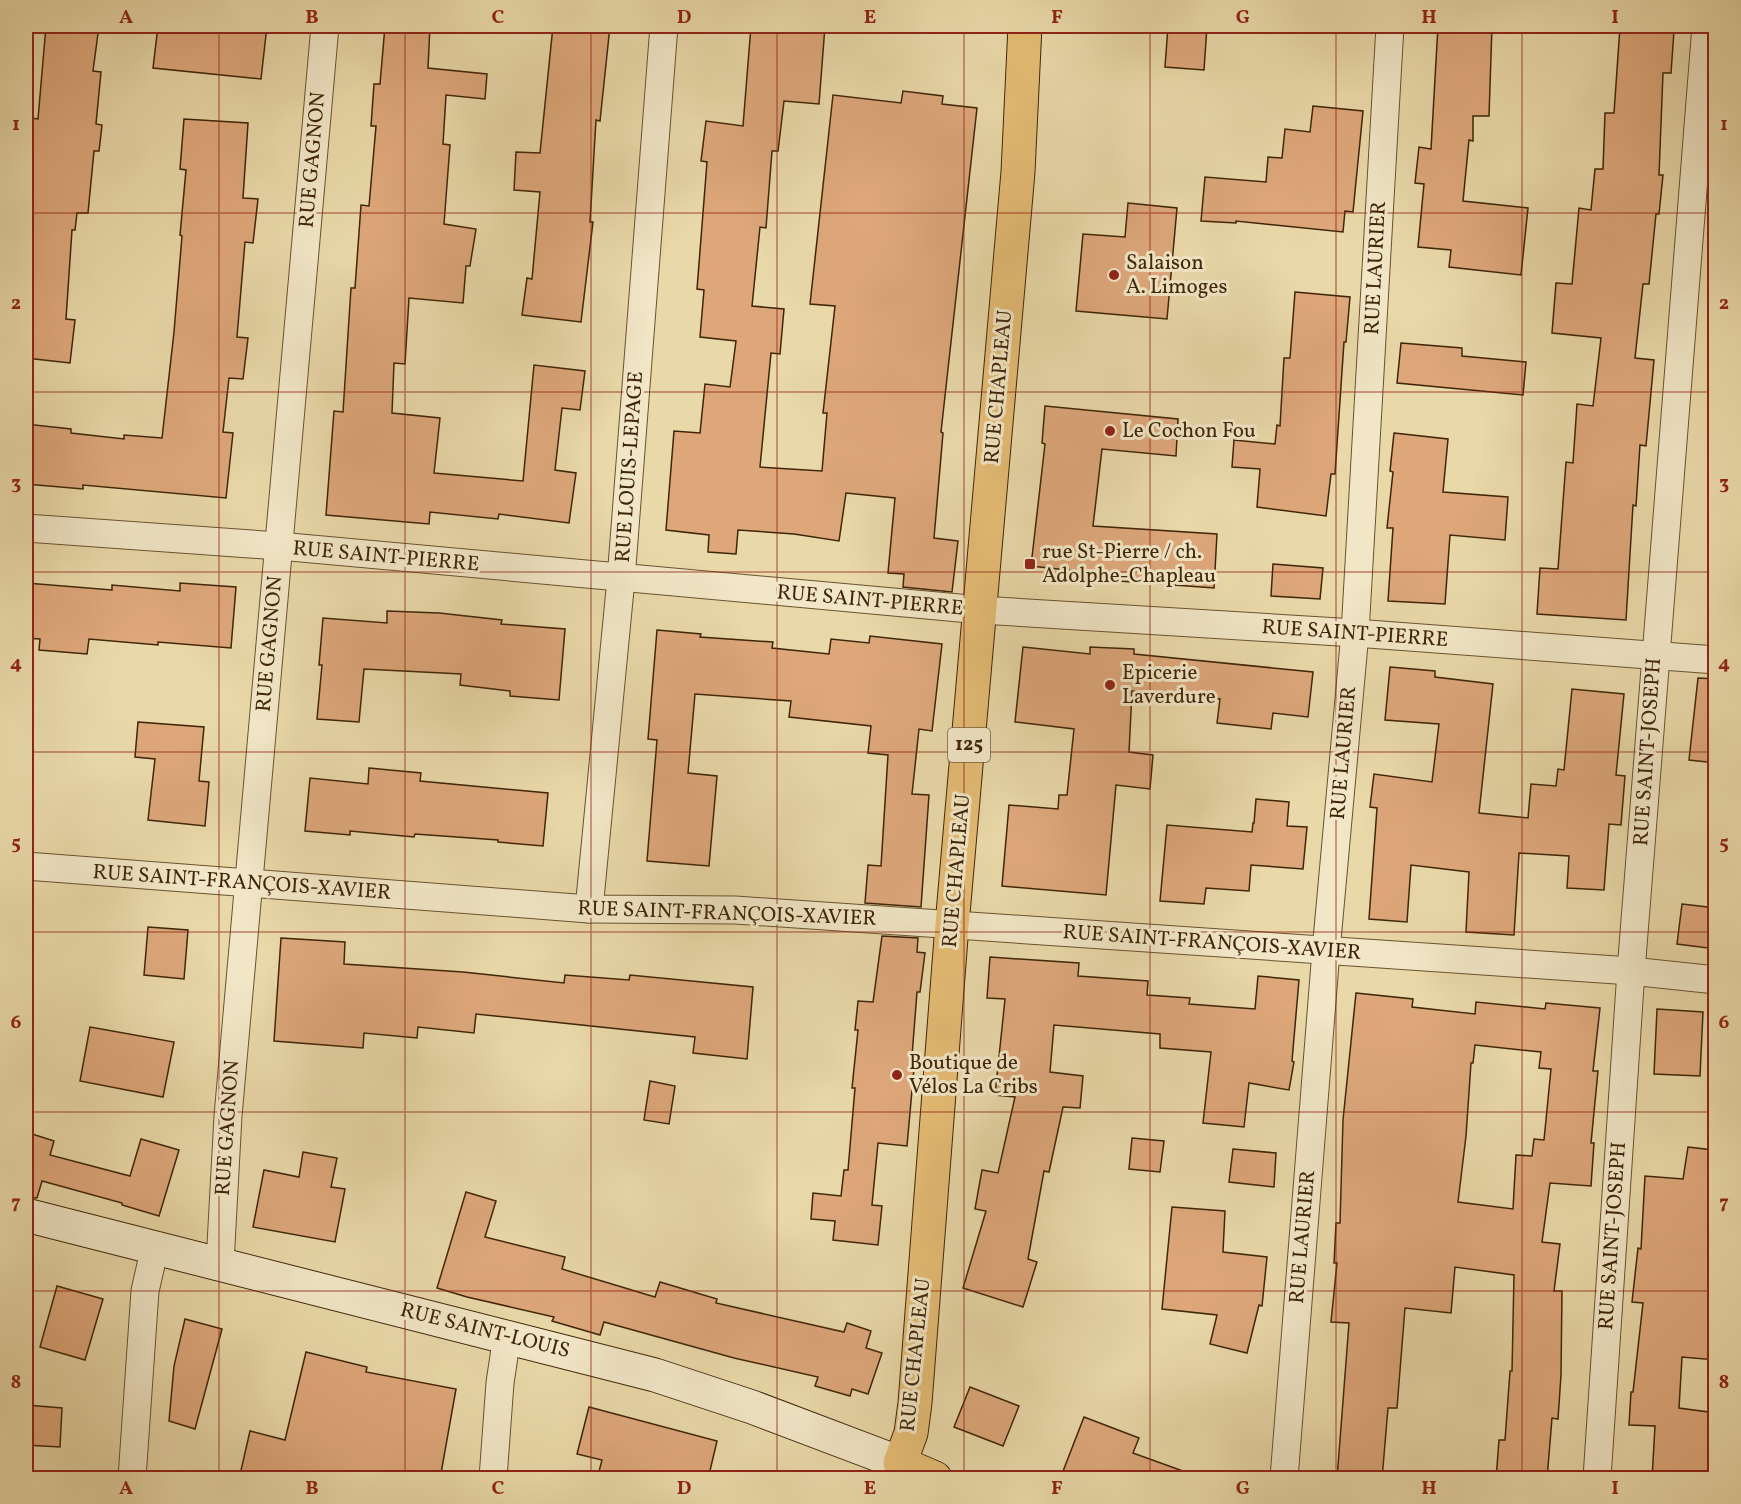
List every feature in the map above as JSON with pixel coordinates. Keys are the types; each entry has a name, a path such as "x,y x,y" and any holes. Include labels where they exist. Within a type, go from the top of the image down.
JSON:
{"main road":[{"name":"RUE CHAPLEAU","path":"900,1463 911,1432 915,1403 952,926 1018,172 1025,26"},
{"name":"RUE SAINT-LOUIS","path":"26,1215 507,1336 688,1385 871,1451 935,1479"}],"street":[{"name":"RUE GAGNON","path":"220,1263 228,1116 325,26"},
{"name":"RUE LOUIS-LEPAGE","path":"589,909 621,579 664,26"},
{"name":"RUE LAURIER","path":"1284,1479 1326,951 1355,633 1390,26"},
{"name":"RUE SAINT-JOSEPH","path":"1597,1479 1631,971 1706,26"},
{"name":"RUE SAINT-PIERRE","path":"26,528 279,546 621,579 981,610 1355,633 1716,660"},
{"name":"RUE SAINT-FRANÇOIS-XAVIER","path":"26,866 589,909 735,910 1631,971 1716,980"},
{"path":"132,1479 146,1291 155,1247"},
{"path":"493,1479 500,1383 507,1336"}],"building":[{"path":"46,26 99,26 93,71 101,72 96,124 102,125 99,151 94,151 88,213 77,213 75,230 72,230 66,319 75,320 70,363 26,358 26,179 31,118 38,119"},
{"path":"158,26 267,26 261,79 153,68"},
{"path":"385,26 430,26 428,68 487,74 485,99 446,95 443,144 450,145 444,224 476,229 470,266 466,266 463,303 409,298 405,364 394,363 392,413 440,418 434,473 523,481 534,365 585,371 580,410 562,408 555,470 576,473 569,523 499,514 498,519 430,512 429,524 326,515 334,411 343,412 351,288 355,288 361,205 369,206 376,126 371,126 374,84 380,84"},
{"path":"553,26 610,26 600,121 596,120 590,222 593,222 581,322 522,315 527,278 532,279 540,192 514,190 516,152 540,153"},
{"path":"751,26 825,26 819,104 784,101 778,151 772,151 766,228 760,227 752,306 784,309 780,354 771,353 760,467 822,471 827,413 823,413 835,306 810,304 833,95 901,103 903,91 943,96 942,104 977,108 941,432 943,433 934,538 958,541 952,592 903,587 904,574 888,573 895,498 846,493 839,541 794,534 738,530 736,554 708,552 709,535 666,530 674,431 700,433 705,384 730,387 736,341 700,337 704,290 697,289 707,162 701,161 706,121 743,126"},
{"path":"1168,26 1207,26 1204,70 1165,67"},
{"path":"1438,26 1492,26 1489,116 1473,116 1473,141 1469,140 1463,201 1528,208 1521,275 1449,267 1451,250 1418,247 1424,184 1415,183 1419,147 1431,149"},
{"path":"1620,27 1674,31 1671,73 1663,73 1659,175 1663,175 1659,214 1656,214 1649,284 1643,284 1635,358 1654,360 1646,446 1640,445 1636,506 1633,505 1626,620 1537,614 1540,568 1558,569 1566,462 1573,463 1577,404 1593,406 1601,338 1552,333 1556,283 1572,284 1579,208 1591,210 1595,169 1603,169 1605,113 1614,113"},
{"path":"1313,106 1363,111 1353,212 1345,211 1343,232 1236,221 1236,223 1201,221 1205,177 1266,182 1268,157 1282,158 1285,129 1310,132"},
{"path":"184,119 248,123 243,198 258,199 253,243 245,242 237,337 248,338 243,379 229,378 223,432 233,433 226,498 83,485 83,489 26,484 26,424 71,429 71,433 124,439 124,435 162,438 182,236 180,235 186,170 180,169"},
{"path":"1128,203 1177,208 1167,319 1076,311 1083,234 1125,237"},
{"path":"1295,292 1350,297 1346,342 1344,342 1335,474 1331,474 1326,516 1257,507 1260,469 1232,467 1234,440 1275,444 1277,425 1280,426 1284,358 1290,358"},
{"path":"1401,343 1462,348 1462,356 1526,362 1523,395 1397,383"},
{"path":"1045,406 1178,419 1176,456 1102,449 1093,526 1217,534 1214,588 1120,581 1121,576 1031,566 1045,444 1042,443"},
{"path":"1394,433 1448,439 1443,492 1508,497 1505,540 1450,535 1445,604 1388,601 1393,528 1387,528 1393,472 1390,471"},
{"path":"1273,564 1323,568 1320,599 1271,596"},
{"path":"26,583 112,590 112,585 180,591 180,583 236,587 231,648 89,639 87,654 39,650 40,639 26,638"},
{"path":"387,611 439,613 502,620 501,624 565,629 559,700 510,696 510,691 460,685 461,674 364,669 359,722 317,719 323,618 387,623"},
{"path":"657,630 701,634 700,637 773,642 772,648 829,654 831,639 869,643 870,636 942,644 932,731 919,729 912,794 929,795 921,907 865,903 868,865 881,866 888,755 868,753 871,726 789,717 791,701 695,694 688,773 717,776 709,866 647,861 657,740 648,739"},
{"path":"1023,647 1090,654 1090,647 1134,649 1134,654 1313,672 1308,717 1273,713 1271,729 1217,723 1220,699 1132,691 1129,752 1153,755 1150,789 1116,785 1106,895 1002,886 1009,805 1058,809 1059,795 1067,795 1074,729 1015,722"},
{"path":"1390,667 1435,671 1435,677 1493,684 1479,813 1528,818 1531,784 1556,786 1558,769 1564,770 1572,689 1624,694 1616,775 1625,776 1621,825 1609,824 1604,890 1567,888 1569,856 1519,853 1514,935 1466,932 1469,872 1411,865 1407,922 1369,919 1377,808 1370,807 1374,774 1432,782 1439,724 1385,720"},
{"path":"1698,678 1716,679 1716,763 1689,760"},
{"path":"138,722 204,727 199,781 209,782 205,826 148,820 155,759 135,757"},
{"path":"369,768 421,773 420,781 548,793 543,846 415,834 414,837 350,831 350,835 305,831 310,778 368,784"},
{"path":"1256,799 1289,802 1287,826 1307,827 1303,869 1251,865 1249,891 1206,888 1204,904 1160,901 1167,825 1252,832"},
{"path":"1682,904 1716,908 1716,949 1677,944"},
{"path":"148,927 188,930 184,979 144,975"},
{"path":"882,936 918,938 917,952 925,953 920,992 917,992 912,1056 915,1057 907,1146 878,1143 872,1205 882,1206 878,1245 833,1240 835,1221 811,1219 813,1193 841,1196 844,1170 848,1170 855,1088 852,1088 858,1030 855,1030 858,1001 873,1002"},
{"path":"281,938 345,942 344,964 463,972 564,983 565,975 629,980 630,975 753,987 747,1059 693,1053 695,1037 476,1014 474,1033 418,1027 417,1038 364,1033 363,1048 274,1041"},
{"path":"990,957 1079,963 1078,976 1148,981 1147,995 1190,998 1189,1004 1255,1009 1258,976 1299,980 1292,1061 1294,1062 1289,1090 1249,1083 1244,1127 1203,1123 1211,1052 1160,1048 1160,1034 1054,1025 1050,1072 1083,1076 1080,1108 1063,1107 1049,1172 1044,1171 1028,1259 1037,1262 1023,1307 963,1288 986,1211 975,1209 982,1170 998,1173 1015,1097 995,1095 1005,999 987,998"},
{"path":"1356,993 1413,999 1412,1007 1475,1014 1476,1002 1545,1009 1546,1003 1600,1008 1593,1071 1598,1071 1591,1143 1594,1143 1591,1186 1550,1183 1542,1242 1560,1244 1554,1291 1562,1291 1558,1419 1552,1418 1547,1479 1496,1479 1499,1440 1505,1440 1510,1371 1512,1371 1514,1275 1455,1267 1451,1313 1405,1308 1397,1408 1388,1408 1382,1479 1337,1479 1349,1323 1331,1322 1337,1263 1334,1263 1336,1223 1340,1223 1343,1120","holes":["1475,1045 1541,1052 1539,1068 1551,1069 1544,1140 1534,1139 1532,1156 1516,1155 1513,1209 1458,1202 1466,1136 1471,1063 1473,1063"]},
{"path":"1657,1009 1703,1012 1700,1076 1654,1074"},
{"path":"90,1027 174,1042 163,1097 80,1081"},
{"path":"650,1081 675,1086 669,1124 644,1120"},
{"path":"26,1132 54,1141 50,1155 130,1176 141,1139 179,1150 159,1216 122,1205 122,1203 42,1181 37,1198 26,1197"},
{"path":"1132,1138 1164,1141 1160,1172 1129,1169"},
{"path":"1688,1147 1713,1150 1709,1180 1716,1181 1716,1360 1682,1357 1679,1408 1716,1413 1716,1479 1652,1479 1655,1426 1629,1425 1643,1303 1632,1302 1638,1248 1641,1249 1645,1176 1683,1179"},
{"path":"1233,1149 1276,1153 1274,1187 1229,1182"},
{"path":"303,1152 337,1158 331,1187 345,1189 335,1242 253,1227 264,1170 299,1177"},
{"path":"466,1192 496,1201 485,1237 565,1257 562,1269 655,1297 660,1282 717,1299 716,1303 844,1332 847,1323 871,1331 866,1348 882,1353 868,1394 852,1389 850,1396 815,1386 818,1377 734,1358 604,1322 600,1335 552,1321 554,1317 437,1288"},
{"path":"1172,1207 1225,1211 1223,1252 1267,1257 1262,1306 1259,1305 1247,1353 1210,1344 1217,1315 1162,1309"},
{"path":"57,1286 103,1299 85,1360 40,1347"},
{"path":"185,1319 222,1329 195,1429 169,1421 174,1366"},
{"path":"306,1352 367,1367 366,1372 456,1389 440,1479 239,1479 250,1431 285,1440"},
{"path":"970,1387 1019,1406 1003,1446 954,1427"},
{"path":"26,1405 62,1408 60,1447 26,1445"},
{"path":"589,1407 717,1441 708,1479 597,1479 602,1460 577,1454"},
{"path":"1084,1417 1139,1438 1133,1453 1194,1475 1194,1479 1060,1479"}],"place":[{"name":"Salaison A. Limoges","path":"1114,275"},
{"name":"Le Cochon Fou","path":"1110,431"},
{"name":"rue St-Pierre / ch. Adolphe-Chapleau","path":"1030,564"},
{"name":"Epicerie Laverdure","path":"1110,685"},
{"name":"Boutique de Vélos La Cribs","path":"897,1075"}]}
